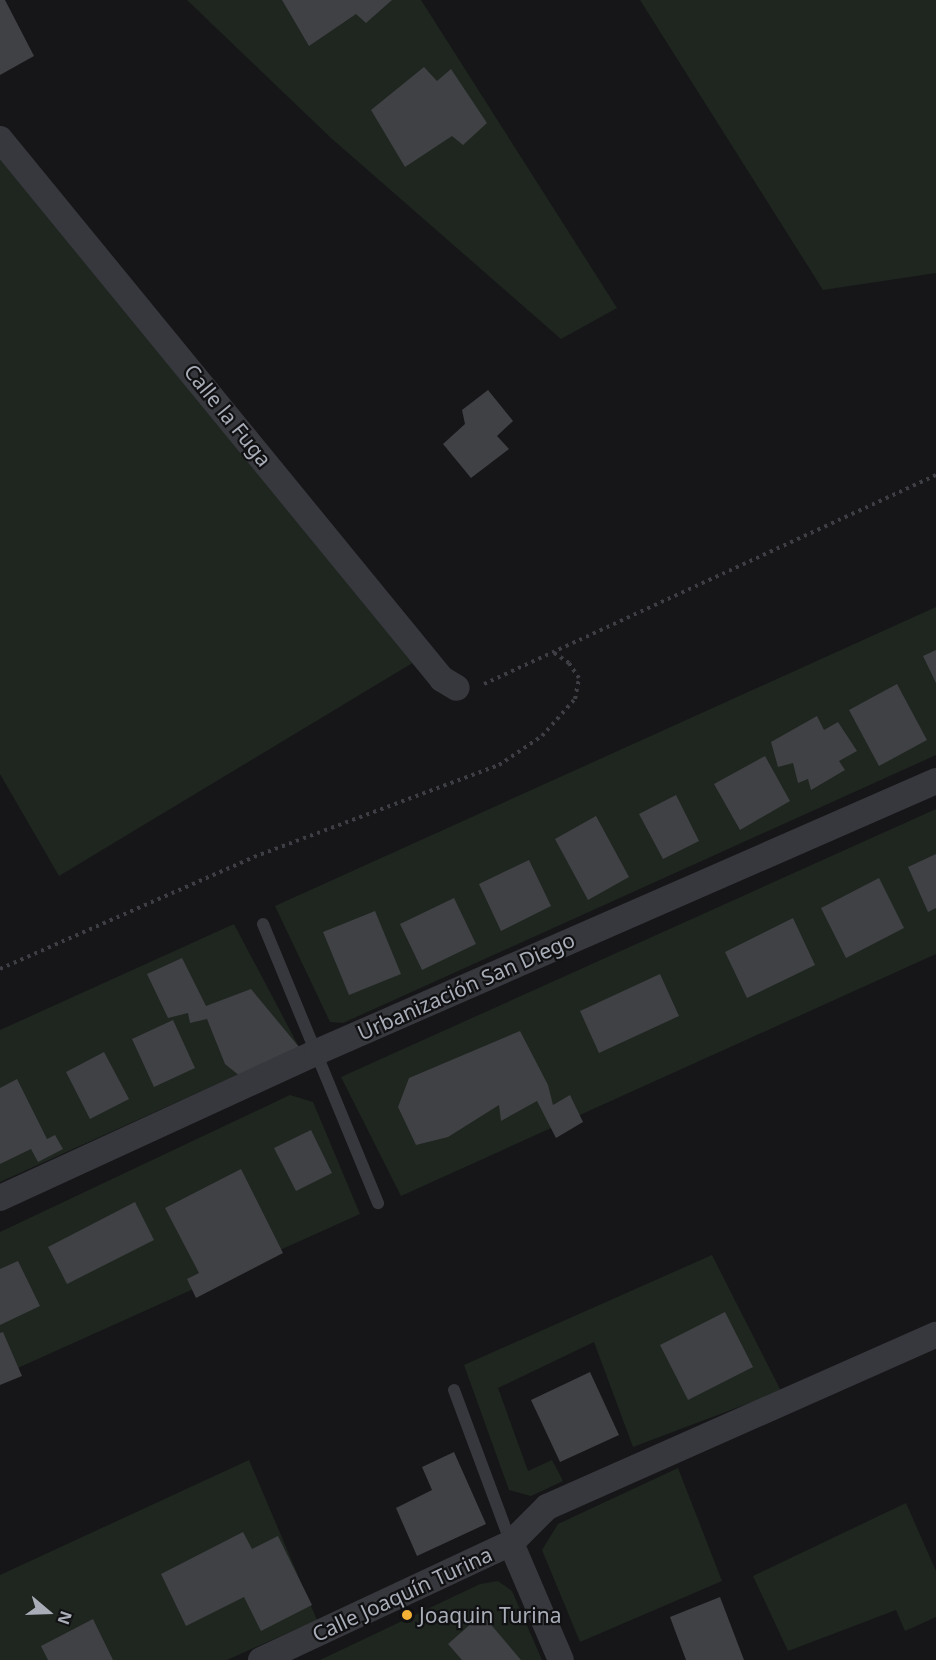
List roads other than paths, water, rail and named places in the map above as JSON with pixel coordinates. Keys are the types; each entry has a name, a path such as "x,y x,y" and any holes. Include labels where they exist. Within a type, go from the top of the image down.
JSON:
{"street":[{"name":"Calle la Fuga","path":"0,139 442,679 458,688"},
{"name":"Urbanización San Diego","path":"0,1198 317,1052 936,781"},
{"name":"Calle Joaquín Turina","path":"261,1660 511,1542 547,1508 936,1335"},
{"path":"511,1542 561,1660"}],"lane":[{"path":"263,924 378,1203"},
{"path":"454,1390 511,1542"}],"place":[{"name":"Joaquin Turina","path":"407,1615"}]}
